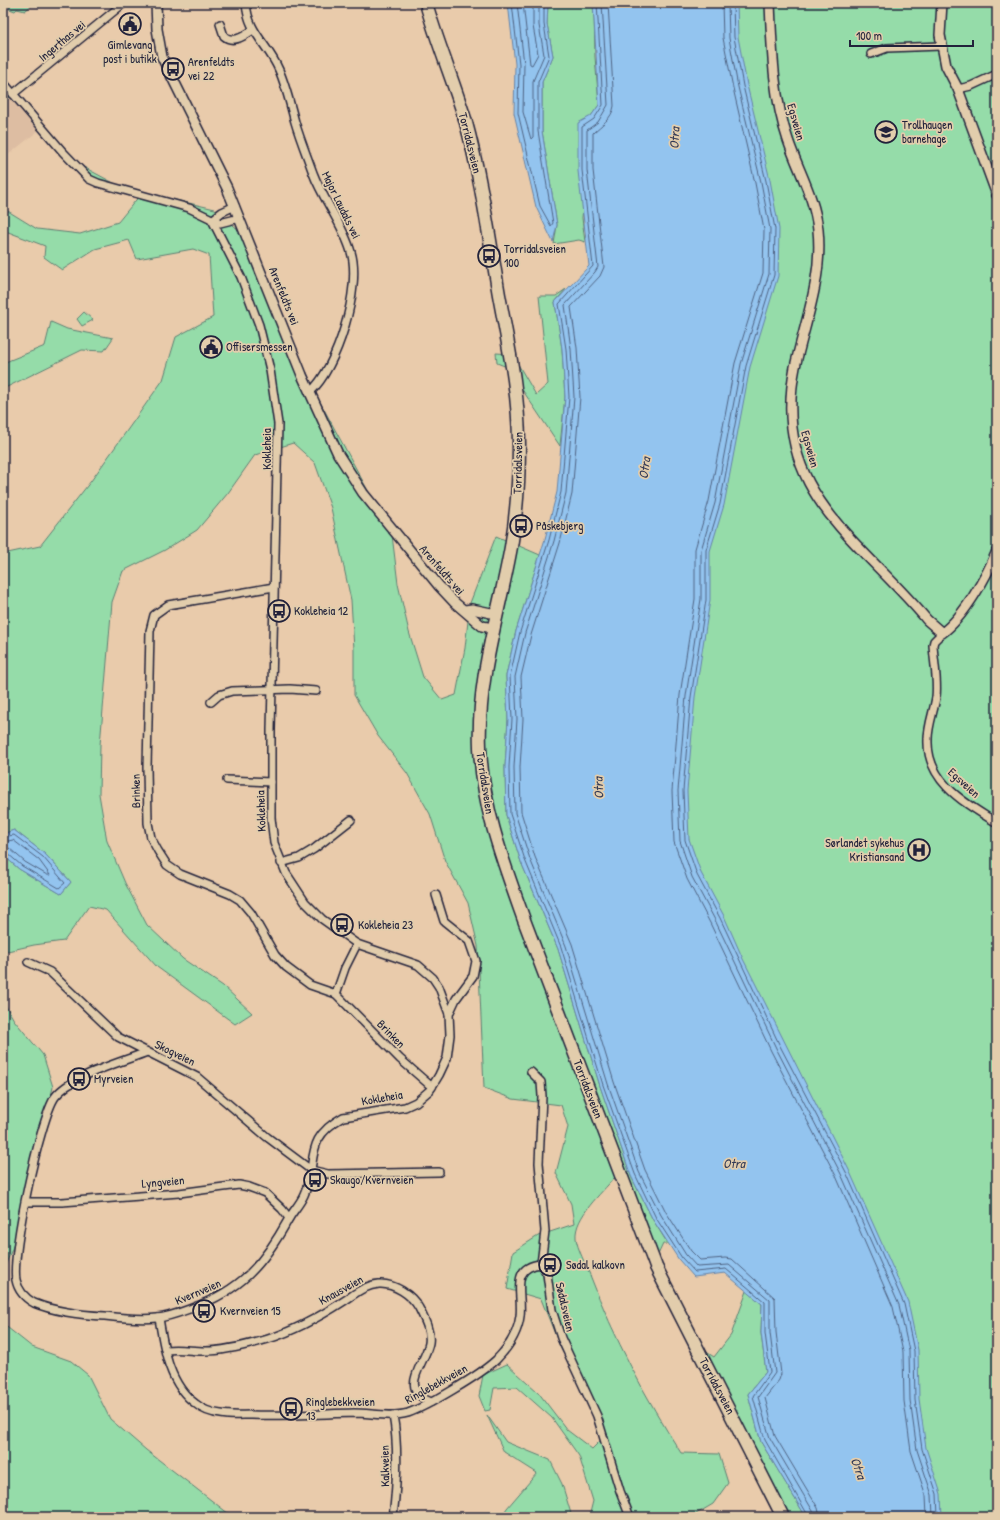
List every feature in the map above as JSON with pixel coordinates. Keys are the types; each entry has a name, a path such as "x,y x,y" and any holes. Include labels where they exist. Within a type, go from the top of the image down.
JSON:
{"main road":[{"name":"Torridalsveien","path":"426,3 464,116 473,152 517,403 519,443 517,505 509,560 492,628 483,685 480,747 491,818 509,879 656,1267 783,1517"}],"street":[{"name":"Ingerthas vei","path":"13,94 124,3"},
{"name":"Arenfeldts vei","path":"156,3 160,50 235,206 310,392 338,454 363,493 439,586 454,602 482,626 492,628"},
{"name":"Major Laudals vei","path":"246,3 247,16 253,30 278,68 314,174 344,233 354,263 352,294 337,345 323,378 310,392"},
{"name":"Egsveien","path":"770,3 772,53 777,99 788,140 813,206 818,232 819,257 817,272 792,383 790,410 792,439 802,470 814,494 828,515 927,620 942,633 934,641 933,645 936,688 928,738 930,759 939,779 966,804 997,823"},
{"path":"942,3 940,35 946,66 958,89 997,195"},
{"path":"220,24 224,36 231,40 239,38 253,30"},
{"path":"871,54 887,48 941,46"},
{"path":"958,89 976,84 997,74"},
{"path":"3,82 63,152 89,178 98,183 189,208 220,223 240,218"},
{"path":"212,220 222,212 235,206"},
{"name":"Kokleheia","path":"212,220 241,277 259,325 275,396 279,448 272,691 272,833 281,863 297,894 322,919 357,944 418,965 433,978 439,987 449,1014 450,1034 447,1058 432,1087 423,1096 405,1107 352,1115 335,1122 323,1134 314,1148 310,1170"},
{"path":"942,633 951,627 964,612 986,576 997,551"},
{"name":"Brinken","path":"274,587 168,605 154,615 150,630 147,737 148,823 154,844 167,865 188,878 230,894 240,900 251,913 275,955 286,967 310,985 336,994 400,1059 432,1087"},
{"name":"Arenfeldts vei","path":"465,610 472,609 496,614"},
{"path":"212,702 219,694 232,691 272,691 290,689 316,692"},
{"name":"Kokleheia","path":"227,780 271,782"},
{"path":"281,863 299,858 314,849 351,820"},
{"name":"Kokleheia","path":"436,895 444,921 469,941 476,961 473,976 456,999 449,1014"},
{"path":"336,994 345,968 357,944"},
{"name":"Skogveien","path":"28,962 50,972 118,1037 177,1065 206,1083 268,1137 310,1170"},
{"path":"26,1202 42,1131 55,1097 74,1082 95,1072 147,1052"},
{"name":"Sødalsveien","path":"531,1072 541,1082 542,1096 539,1163 545,1231 541,1264 547,1274 557,1326 597,1416 617,1483 630,1517"},
{"path":"310,1170 328,1174 439,1172"},
{"name":"Kvernveien","path":"26,1202 19,1235 16,1280 19,1289 28,1300 42,1306 86,1314 128,1318 159,1318 217,1298 241,1282 268,1252 304,1195 310,1178 310,1170"},
{"name":"Lyngveien","path":"26,1202 62,1202 239,1186 254,1188 265,1193 289,1218"},
{"name":"Ringlebekkveien","path":"159,1318 170,1371 175,1382 195,1403 212,1412 254,1416 355,1413 393,1415 408,1413 431,1402 493,1363 503,1352 514,1336 519,1322 521,1274 528,1266 541,1264"},
{"name":"Knausveien","path":"166,1350 214,1350 267,1339 306,1323 369,1286 384,1284 398,1289 410,1297 418,1305 424,1319 429,1343 420,1362 414,1384 420,1396 431,1402"},
{"name":"Kalkveien","path":"393,1415 396,1453 396,1492 393,1517"}],"shaded area":[{"path":"3,90 38,131 3,159"}],"green space":[{"path":"7,3 34,3 25,11 17,9 15,11 7,8"},
{"path":"548,3 593,3 594,9 595,57 599,105 591,116 582,218 585,242 579,240 554,244 557,225 542,131 542,82 553,56 547,24"},
{"path":"683,3 997,3 997,1517 895,1517 779,1166 632,652"},
{"path":"3,80 47,131 80,165 26,111 13,94 3,103 3,88 5,83"},
{"path":"80,165 123,188 215,209 241,232 282,319 300,365 392,535 398,584 409,632 423,677 442,700 456,695 465,648 470,603 496,536 540,555 516,631 506,676 508,719 505,767 506,815 521,862 558,949 600,1086 631,1176 653,1220 668,1244 663,1244 656,1259 676,1309 696,1345 714,1357 731,1335 747,1291 762,1304 761,1333 766,1372 748,1394 761,1442 806,1517 790,1517 767,1482 667,1294 623,1187 614,1178 590,1206 579,1222 576,1238 580,1251 609,1322 631,1367 681,1453 719,1454 728,1483 713,1504 691,1517 589,1517 593,1501 579,1456 552,1418 517,1387 494,1388 490,1410 485,1411 479,1396 483,1375 507,1364 538,1392 567,1430 592,1449 602,1439 587,1396 561,1349 541,1299 507,1289 513,1252 538,1236 574,1224 571,1204 556,1173 568,1127 561,1105 513,1099 484,1088 478,946 468,903 445,861 430,814 407,773 378,736 354,695 354,649 351,600 331,508 315,463 293,443 255,455 228,493 197,530 165,550 123,571 112,602 100,745 99,794 107,841 125,883 147,925 183,959 223,986 252,1013 235,1024 157,967 106,910 89,906 64,941 34,945 3,952 3,855 19,869 61,894 71,882 45,854 14,830 3,834 3,554 40,546 91,481 163,380 176,337 213,317 209,255 193,249 137,259 129,240 95,249 62,270 44,257 45,246 3,230 3,208 37,229 80,234 118,222 140,195 98,183"},
{"path":"566,289 555,302 562,349 565,397 560,446 507,367 497,363 496,353 512,354 536,395 548,384 539,296 556,296"},
{"path":"84,312 93,320 82,326 77,319"},
{"path":"51,322 67,329 113,338 104,351 82,350 3,389 3,363 45,346"},
{"path":"3,1001 14,1020 43,1055 53,1087 21,1227 3,1271"},
{"path":"3,1324 32,1347 71,1361 88,1375 110,1419 146,1450 233,1517 3,1517"},
{"path":"487,1415 506,1442 550,1460 562,1484 572,1517 501,1517 537,1473 504,1452"}],"water":[{"path":"508,3 548,3 547,24 553,56 542,82 542,131 557,225 553,242 536,207 514,113 515,64"},
{"name":"Otra","path":"593,3 737,3 738,37 747,85 770,180 779,229 778,276 750,367 724,505 710,551 710,600 695,697 687,791 689,839 701,873 724,916 743,959 849,1170 908,1302 918,1350 919,1399 926,1448 941,1494 942,1517 806,1517 761,1442 748,1394 766,1372 761,1333 762,1304 725,1273 694,1277 679,1260 653,1220 631,1176 600,1086 558,949 521,862 506,815 505,767 508,719 506,676 516,631 545,539 557,492 565,397 562,349 555,302 589,266 578,171 578,123 591,116 599,105"},
{"path":"14,830 45,854 71,882 61,894 19,869 3,855 3,834"}],"place":[{"name":"Gimlevang post i butikk","path":"130,24"},
{"name":"Arenfeldts vei 22","path":"173,69"},
{"name":"Trollhaugen barnehage","path":"886,132"},
{"name":"Torridalsveien 100","path":"489,256"},
{"name":"Offisersmessen","path":"211,347"},
{"name":"Påskebjerg","path":"521,526"},
{"name":"Kokleheia 12","path":"279,611"},
{"name":"Sørlandet sykehus Kristiansand","path":"919,850"},
{"name":"Kokleheia 23","path":"342,925"},
{"name":"Myrveien","path":"79,1079"},
{"name":"Skaugo/Kvernveien","path":"315,1180"},
{"name":"Sødal kalkovn","path":"550,1265"},
{"name":"Kvernveien 15","path":"204,1311"},
{"name":"Ringlebekkveien 13","path":"291,1409"}]}
